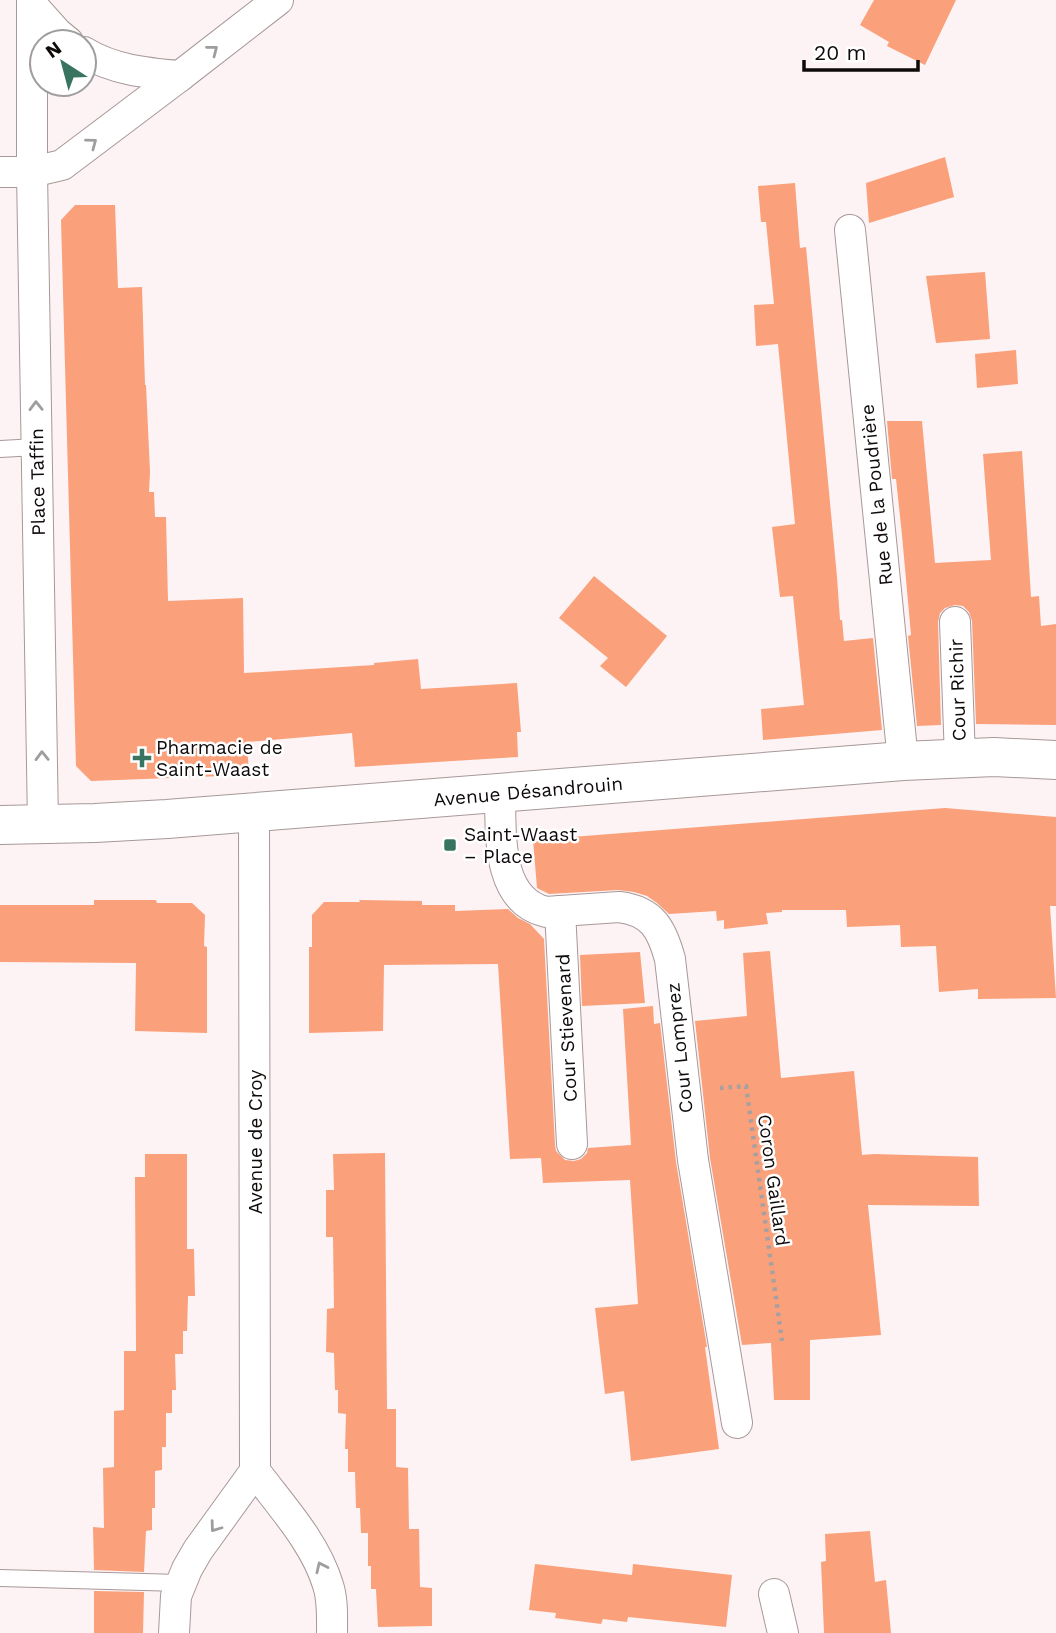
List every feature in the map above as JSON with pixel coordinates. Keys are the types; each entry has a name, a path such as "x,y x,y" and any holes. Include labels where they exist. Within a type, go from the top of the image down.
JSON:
{"main road":[{"name":"Avenue Désandrouin","path":"0,825 95,823 254,813 903,761 994,757 1056,760"}],"street":[{"path":"0,172 32,172 62,165 278,0"},
{"path":"32,2 53,28"},
{"name":"Place Taffin","path":"32,2 32,172 43,824"},
{"path":"98,59 127,69 180,76"},
{"name":"Rue de la Poudrière","path":"849,230 903,761"},
{"name":"Cour Richir","path":"955,622 960,758"},
{"name":"Cour Lomprez","path":"499,793 502,853 510,881 519,894 537,909 546,912 631,908 661,931 670,959 693,1160 737,1423"},
{"name":"Avenue de Croy","path":"254,813 255,1471"},
{"name":"Cour Stievenard","path":"560,911 572,1144"},
{"path":"174,1633 174,1608 180,1583 198,1550 255,1471 307,1542 321,1566 332,1603 332,1633"},
{"path":"774,1594 783,1633"}],"lane":[{"path":"0,449 37,447"},
{"path":"0,1578 180,1583"}],"path":[{"name":"Coron Gaillard","path":"684,1091 746,1086 782,1341"}],"building":[{"path":"874,0 956,0 925,65 887,46 889,42 860,25"},
{"path":"945,157 954,197 869,223 866,183"},
{"path":"795,183 800,248 806,247 840,620 844,641 873,638 882,730 763,740 761,709 804,705 793,596 780,597 772,527 795,524 778,344 756,346 754,305 774,304 766,222 761,222 758,186"},
{"path":"75,205 115,205 118,288 142,287 149,492 154,492 155,517 166,517 168,601 243,598 244,673 374,665 418,659 421,689 517,683 521,732 517,732 518,757 355,767 352,733 247,742 249,775 91,781 76,766 61,220"},
{"path":"985,272 990,339 936,343 926,276"},
{"path":"1016,350 1018,384 977,388 975,354"},
{"path":"887,421 922,421 935,563 991,560 983,454 1022,451 1031,597 1039,596 1041,626 1056,624 1056,725 976,724 972,621 963,606 955,605 940,613 938,622 941,725 917,726 902,535 896,479 892,479"},
{"path":"594,576 667,636 626,687 600,666 608,658 559,618"},
{"path":"945,808 1056,817 1056,906 1050,906 1056,998 978,999 978,989 939,992 936,946 901,947 900,925 847,927 846,910 782,910 766,913 768,924 724,929 724,920 717,921 716,911 669,914 647,896 634,892 618,890 549,894 537,888 533,840"},
{"path":"94,900 192,903 205,915 207,1033 135,1031 136,963 0,962 0,905 94,905"},
{"path":"359,900 422,901 422,905 455,905 455,911 508,909 530,924 544,939 555,1145 556,1151 565,1160 581,1159 588,1148 631,1145 623,1009 653,1006 654,1024 660,1023 676,1162 707,1347 719,1449 631,1461 624,1391 605,1394 595,1308 638,1304 630,1180 543,1183 541,1158 510,1159 498,964 384,965 383,1031 309,1033 309,947 312,947 312,915 324,902 360,902"},
{"path":"770,951 781,1078 854,1071 862,1155 978,1157 979,1206 868,1205 881,1335 810,1340 810,1400 774,1400 771,1343 742,1345 710,1158 695,1021 747,1016 743,953"},
{"path":"640,952 645,1003 582,1006 580,955"},
{"path":"385,1153 387,1409 396,1409 396,1467 408,1468 409,1529 419,1529 420,1587 432,1588 432,1626 378,1627 376,1589 371,1589 371,1566 368,1566 368,1533 361,1533 360,1508 356,1508 355,1472 348,1472 348,1449 345,1449 346,1414 338,1413 334,1353 326,1352 327,1309 334,1308 333,1237 326,1237 326,1190 334,1190 333,1154"},
{"path":"145,1154 187,1154 187,1249 194,1249 195,1296 188,1296 183,1354 175,1354 176,1390 172,1390 172,1413 166,1413 166,1447 162,1447 162,1470 155,1471 155,1508 152,1508 152,1530 146,1531 144,1572 94,1570 93,1527 104,1528 103,1468 114,1467 114,1411 124,1410 124,1351 136,1351 135,1177 145,1177"},
{"path":"870,1531 875,1582 886,1580 891,1633 824,1633 821,1562 826,1561 825,1534"},
{"path":"535,1564 632,1575 633,1564 732,1575 726,1627 628,1617 627,1622 603,1619 601,1624 555,1618 556,1613 529,1610"},
{"path":"94,1591 144,1592 143,1633 94,1633"}],"place":[{"name":"Pharmacie de Saint-Waast","path":"142,758"},
{"name":"Saint-Waast – Place","path":"450,845"}]}
